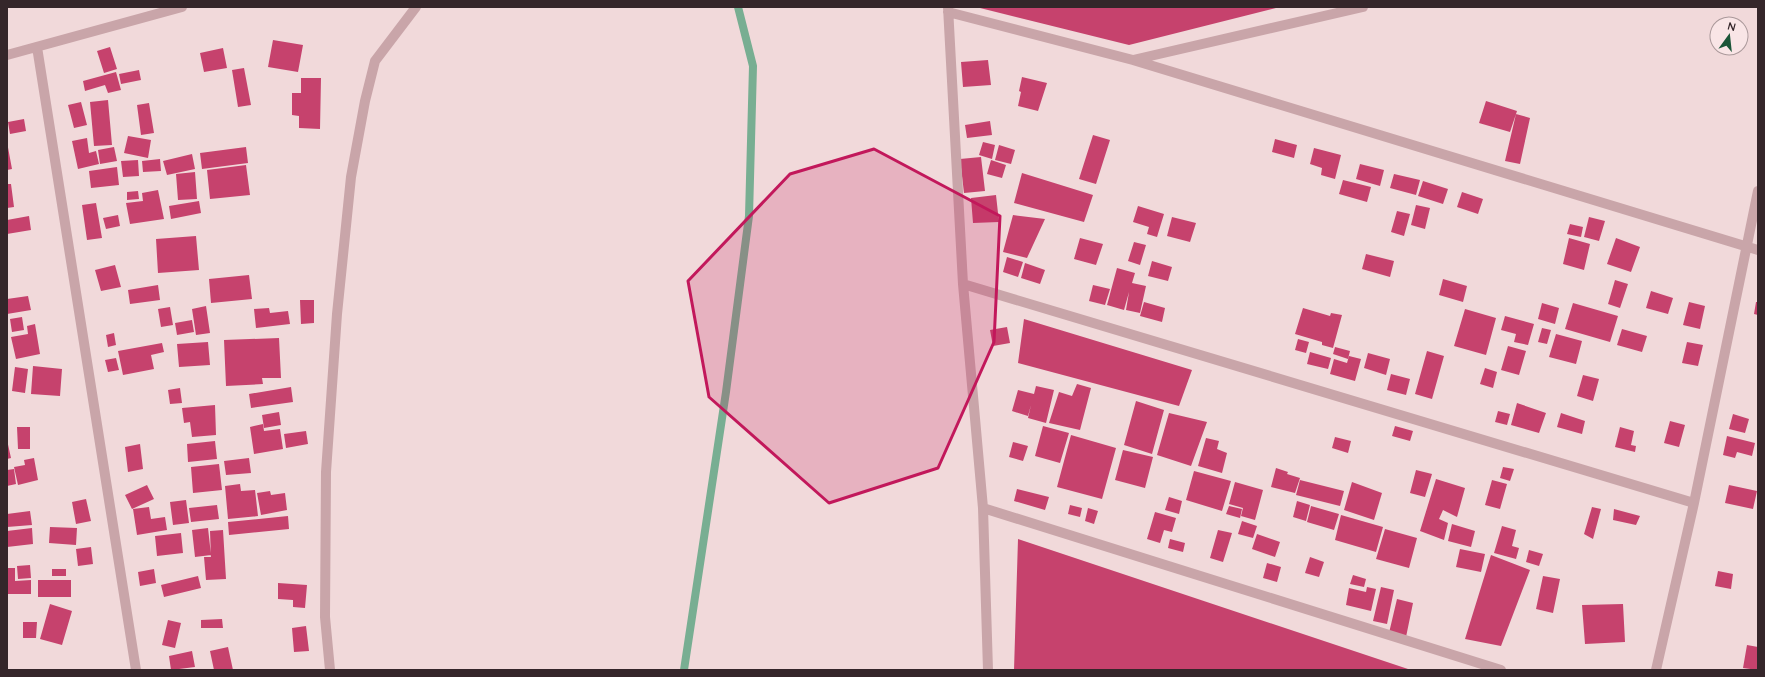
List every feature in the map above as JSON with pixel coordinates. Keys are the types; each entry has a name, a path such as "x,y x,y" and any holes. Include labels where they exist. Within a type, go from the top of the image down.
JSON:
{"street":[{"path":"7,55 182,7"},
{"path":"330,670 325,616 326,472 337,314 351,177 365,101 375,61 416,7"},
{"path":"1133,60 1363,7"},
{"path":"988,670 983,508 963,284 948,10 1133,60 1758,250"},
{"path":"37,47 136,670"},
{"path":"1656,670 1694,503 1758,191"},
{"path":"963,284 1694,503"},
{"path":"983,508 1501,670"}],"highlighted area":[{"path":"874,149 1000,216 994,342 938,468 829,503 709,397 688,281 790,174"}],"building":[{"path":"976,7 1276,7 1276,8 1129,45"},
{"path":"273,40 303,45 298,72 268,67"},
{"path":"110,47 117,69 104,73 97,51"},
{"path":"223,48 227,68 204,72 200,53"},
{"path":"988,60 991,85 963,87 961,62"},
{"path":"244,68 251,105 238,107 232,70"},
{"path":"139,70 141,80 121,84 119,74"},
{"path":"116,72 121,90 108,93 105,85 85,91 83,81"},
{"path":"1022,77 1047,83 1038,111 1018,106"},
{"path":"301,78 321,78 320,129 299,128 299,116 292,115 292,93 301,93"},
{"path":"108,100 112,145 94,146 90,102"},
{"path":"1486,101 1517,111 1510,132 1479,123"},
{"path":"81,102 87,125 74,128 68,105"},
{"path":"149,103 154,133 141,135 137,105"},
{"path":"1516,114 1530,118 1520,164 1505,161"},
{"path":"24,119 26,131 10,134 8,122"},
{"path":"990,121 992,135 967,138 965,125"},
{"path":"1093,135 1110,140 1096,184 1079,179"},
{"path":"128,136 151,140 148,158 124,153"},
{"path":"87,138 89,153 96,151 99,164 78,169 72,141"},
{"path":"1275,139 1297,145 1294,158 1272,152"},
{"path":"7,142 12,169 7,170"},
{"path":"983,142 995,145 992,159 979,155"},
{"path":"999,145 1015,150 1011,164 995,160"},
{"path":"114,147 117,161 100,164 98,150"},
{"path":"246,147 248,163 202,169 200,153"},
{"path":"1314,148 1341,155 1335,179 1321,175 1322,168 1310,164"},
{"path":"192,154 195,169 167,175 163,161"},
{"path":"981,157 985,191 964,193 960,159"},
{"path":"160,159 161,171 143,172 142,161"},
{"path":"138,160 139,176 123,177 121,161"},
{"path":"991,160 1006,165 1002,178 987,174"},
{"path":"1360,164 1384,170 1380,186 1356,179"},
{"path":"246,165 250,195 210,199 207,170"},
{"path":"117,167 119,185 91,188 89,171"},
{"path":"195,172 197,199 178,200 176,174"},
{"path":"1022,173 1093,195 1084,222 1014,203"},
{"path":"1394,174 1420,180 1416,195 1390,188"},
{"path":"1343,180 1371,187 1367,202 1339,194"},
{"path":"1423,181 1448,189 1443,204 1418,196"},
{"path":"7,184 11,184 14,207 7,208"},
{"path":"158,190 164,219 130,224 126,203 143,201 142,193"},
{"path":"138,191 139,199 127,200 127,192"},
{"path":"1462,192 1483,199 1478,214 1457,207"},
{"path":"996,195 999,222 973,223 971,198"},
{"path":"199,201 201,213 171,219 169,206"},
{"path":"96,203 102,238 87,240 82,205"},
{"path":"1416,205 1430,208 1425,229 1411,225"},
{"path":"1138,206 1164,214 1157,237 1147,234 1149,227 1133,222"},
{"path":"1397,211 1410,214 1404,236 1391,232"},
{"path":"118,215 120,226 106,229 103,218"},
{"path":"1013,215 1045,219 1027,258 1003,252"},
{"path":"29,216 31,230 7,234 7,220"},
{"path":"1172,217 1196,223 1190,242 1167,236"},
{"path":"1589,217 1605,221 1599,241 1584,237"},
{"path":"1570,224 1583,227 1581,237 1567,234"},
{"path":"196,236 199,270 158,273 156,239"},
{"path":"1080,238 1103,244 1096,265 1074,259"},
{"path":"1569,238 1590,244 1584,270 1563,264"},
{"path":"1616,238 1640,247 1631,272 1607,264"},
{"path":"1134,242 1146,245 1140,265 1128,261"},
{"path":"1366,254 1394,261 1390,277 1362,269"},
{"path":"1007,257 1023,262 1018,277 1003,272"},
{"path":"1152,261 1172,267 1168,281 1148,276"},
{"path":"1025,263 1045,270 1040,284 1021,278"},
{"path":"115,265 121,287 101,291 95,270"},
{"path":"1117,268 1135,273 1132,283 1146,286 1140,313 1126,310 1129,292 1124,310 1107,305"},
{"path":"249,275 252,299 211,303 209,279"},
{"path":"1443,279 1467,286 1463,302 1439,295"},
{"path":"1615,280 1628,284 1620,308 1608,304"},
{"path":"158,285 160,300 130,304 128,290"},
{"path":"1093,285 1110,289 1105,305 1089,301"},
{"path":"1651,291 1673,298 1668,314 1646,308"},
{"path":"28,296 31,310 7,314 7,299"},
{"path":"300,300 314,300 314,323 301,324"},
{"path":"1144,302 1165,308 1162,322 1140,316"},
{"path":"1689,302 1705,306 1700,329 1683,325"},
{"path":"1756,302 1758,302 1758,315 1754,314"},
{"path":"1542,303 1559,308 1555,324 1538,319"},
{"path":"1573,303 1618,316 1610,342 1565,329"},
{"path":"206,306 210,333 196,335 192,309"},
{"path":"170,307 173,325 161,327 158,309"},
{"path":"269,308 270,313 288,311 290,324 256,328 254,309"},
{"path":"1303,308 1330,316 1331,313 1342,315 1333,348 1322,345 1322,342 1295,334"},
{"path":"1465,309 1496,318 1486,355 1454,346"},
{"path":"1505,316 1534,324 1528,345 1514,342 1516,334 1501,330"},
{"path":"22,317 24,330 12,332 10,319"},
{"path":"1024,319 1192,370 1179,406 1018,363"},
{"path":"192,320 194,332 177,335 175,323"},
{"path":"35,324 40,354 16,359 11,337 28,334 27,326"},
{"path":"1007,327 1010,343 993,346 990,330"},
{"path":"1542,328 1551,330 1547,344 1538,342"},
{"path":"1622,329 1647,336 1642,352 1617,345"},
{"path":"114,333 116,345 108,347 106,335"},
{"path":"1556,334 1582,341 1576,364 1549,357"},
{"path":"279,338 281,378 262,378 263,384 226,386 224,340"},
{"path":"1298,339 1309,342 1306,353 1295,350"},
{"path":"208,342 210,365 179,367 177,344"},
{"path":"1687,342 1703,345 1698,366 1682,363"},
{"path":"162,343 164,352 151,355 154,369 123,375 118,351"},
{"path":"1508,346 1526,351 1519,375 1501,370"},
{"path":"1335,347 1350,351 1348,359 1333,354"},
{"path":"1427,351 1444,356 1432,399 1415,394"},
{"path":"1310,352 1331,358 1328,369 1307,364"},
{"path":"1368,353 1390,359 1386,375 1364,368"},
{"path":"1349,356 1361,359 1355,381 1330,374 1334,359 1347,363"},
{"path":"116,358 119,370 108,372 105,360"},
{"path":"33,366 62,369 60,396 31,394"},
{"path":"15,367 28,369 25,393 12,391"},
{"path":"1485,368 1497,372 1493,388 1480,384"},
{"path":"1391,374 1410,379 1406,395 1387,390"},
{"path":"1583,375 1599,379 1593,401 1577,396"},
{"path":"1077,384 1091,388 1080,430 1049,423 1059,392 1072,396"},
{"path":"1036,386 1054,390 1046,423 1028,418 1031,405 1028,416 1012,411 1018,390 1034,394"},
{"path":"291,387 293,402 251,408 249,394"},
{"path":"180,388 182,403 170,404 168,390"},
{"path":"1136,401 1164,410 1152,454 1124,445"},
{"path":"1517,403 1546,413 1539,433 1511,425"},
{"path":"215,405 216,435 192,437 190,422 184,423 182,408"},
{"path":"1498,411 1510,414 1507,425 1495,422"},
{"path":"279,412 281,425 264,428 262,415"},
{"path":"1169,413 1207,422 1191,466 1157,455"},
{"path":"1561,413 1585,421 1582,434 1557,427"},
{"path":"1733,414 1749,419 1745,433 1729,429"},
{"path":"1670,421 1685,425 1679,447 1664,443"},
{"path":"263,424 264,431 280,429 283,449 254,454 250,427"},
{"path":"1043,426 1069,433 1060,463 1035,456"},
{"path":"1395,426 1413,431 1410,441 1392,436"},
{"path":"17,427 30,427 30,449 18,449"},
{"path":"1620,427 1634,431 1631,445 1636,446 1635,452 1615,447"},
{"path":"306,431 308,444 286,448 284,434"},
{"path":"1071,435 1116,448 1102,499 1057,487"},
{"path":"1727,436 1755,443 1752,456 1737,452 1735,458 1723,455"},
{"path":"1335,437 1351,441 1348,453 1332,448"},
{"path":"1206,438 1219,441 1217,449 1227,453 1222,473 1198,466"},
{"path":"7,440 11,458 7,459"},
{"path":"215,441 217,459 188,462 187,444"},
{"path":"1013,442 1028,446 1023,461 1009,457"},
{"path":"140,444 143,469 128,472 125,447"},
{"path":"1123,450 1153,457 1145,488 1115,480"},
{"path":"34,458 38,480 18,485 14,467 25,465 24,460"},
{"path":"249,458 251,473 226,475 224,461"},
{"path":"219,464 222,490 193,493 191,467"},
{"path":"1503,467 1514,469 1510,481 1500,478"},
{"path":"1276,468 1288,472 1287,474 1300,478 1295,493 1271,487"},
{"path":"14,469 16,484 7,486 7,470"},
{"path":"1416,470 1432,474 1425,497 1410,493"},
{"path":"1194,471 1231,481 1222,511 1186,500"},
{"path":"1436,479 1465,488 1457,517 1443,510 1439,519 1448,523 1444,540 1420,531"},
{"path":"1300,480 1344,491 1340,506 1296,495"},
{"path":"1492,480 1507,484 1500,509 1485,505"},
{"path":"1235,482 1263,490 1255,520 1241,516 1243,508 1229,504"},
{"path":"1352,482 1382,493 1374,520 1344,510"},
{"path":"240,484 241,491 255,490 258,516 228,519 225,486"},
{"path":"147,485 154,499 132,509 125,495"},
{"path":"1729,485 1757,491 1753,509 1725,503"},
{"path":"1017,489 1049,497 1045,510 1014,501"},
{"path":"270,491 271,495 285,493 287,510 261,515 257,493"},
{"path":"1169,497 1182,501 1179,514 1165,510"},
{"path":"86,499 91,521 76,524 72,502"},
{"path":"186,500 189,523 173,525 170,502"},
{"path":"1297,501 1310,505 1306,521 1293,517"},
{"path":"217,505 219,519 191,522 189,508"},
{"path":"1070,505 1082,508 1080,517 1068,514"},
{"path":"1229,506 1242,509 1240,518 1226,514"},
{"path":"1311,506 1339,514 1334,530 1307,522"},
{"path":"149,507 151,519 165,517 167,530 137,535 133,509"},
{"path":"1592,507 1601,509 1593,539 1584,534"},
{"path":"1088,508 1098,511 1094,524 1085,521"},
{"path":"1614,509 1640,516 1636,525 1613,520"},
{"path":"30,511 32,525 7,527 7,514"},
{"path":"1155,512 1176,518 1172,532 1164,530 1160,543 1147,539"},
{"path":"1341,515 1383,527 1376,552 1335,540"},
{"path":"288,516 289,529 229,535 228,522"},
{"path":"1242,521 1257,526 1253,538 1238,534"},
{"path":"1452,524 1475,531 1471,547 1448,541"},
{"path":"1502,526 1516,530 1512,546 1519,548 1516,559 1494,553"},
{"path":"50,527 77,528 76,545 49,543"},
{"path":"32,528 33,544 7,547 7,531"},
{"path":"208,528 211,555 195,557 192,530"},
{"path":"1385,529 1417,538 1409,568 1376,559"},
{"path":"223,530 226,579 206,580 204,557 211,557 210,531"},
{"path":"1218,530 1232,533 1223,562 1210,558"},
{"path":"181,533 183,553 157,556 155,536"},
{"path":"1257,534 1280,542 1275,557 1252,549"},
{"path":"1018,539 1411,670 1014,670"},
{"path":"1170,539 1185,543 1183,552 1168,548"},
{"path":"91,547 93,564 78,566 76,549"},
{"path":"1460,549 1485,554 1481,572 1456,567"},
{"path":"1529,550 1543,554 1539,566 1526,562"},
{"path":"1491,555 1530,570 1501,646 1465,639"},
{"path":"1310,557 1324,562 1319,577 1305,573"},
{"path":"1267,563 1281,567 1277,582 1263,578"},
{"path":"30,565 31,578 18,579 17,566"},
{"path":"7,568 15,568 15,581 31,580 31,594 7,594"},
{"path":"52,569 66,569 66,576 52,576"},
{"path":"154,569 156,583 140,586 138,572"},
{"path":"1718,571 1733,574 1731,589 1715,586"},
{"path":"1353,575 1366,579 1364,587 1350,584"},
{"path":"198,576 201,588 164,597 161,585"},
{"path":"1543,576 1560,579 1553,613 1536,609"},
{"path":"38,580 71,580 71,597 38,597"},
{"path":"278,583 307,585 305,608 293,607 293,600 278,599"},
{"path":"1367,587 1376,589 1371,611 1346,605 1349,588 1366,592"},
{"path":"1381,587 1394,590 1387,624 1373,621"},
{"path":"1397,599 1413,603 1406,637 1389,633"},
{"path":"50,604 72,611 62,645 40,639"},
{"path":"1623,604 1625,642 1585,644 1582,605"},
{"path":"222,619 223,628 201,628 201,620"},
{"path":"168,620 181,623 175,648 162,645"},
{"path":"23,622 37,622 36,638 23,638"},
{"path":"306,626 309,651 294,652 292,628"},
{"path":"1747,645 1758,647 1758,670 1743,668"},
{"path":"228,647 233,670 214,670 210,651"},
{"path":"192,651 195,667 171,670 169,656"}],"waterway":[{"path":"684,670 726,392 749,216 753,66 738,7"}]}
